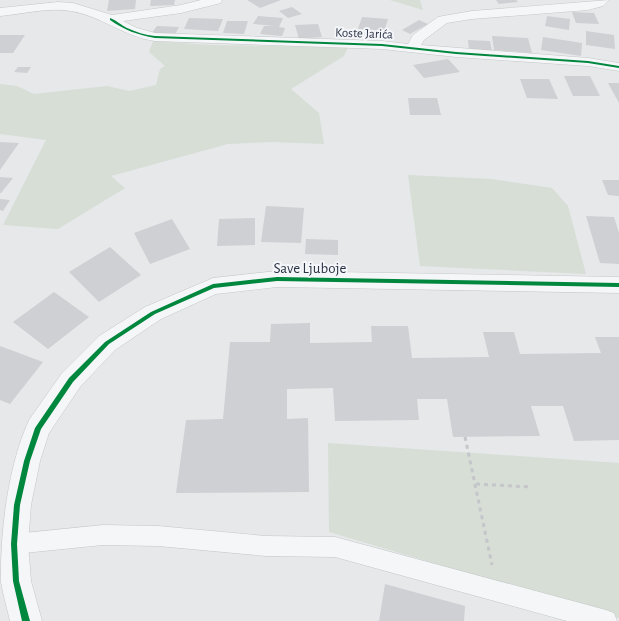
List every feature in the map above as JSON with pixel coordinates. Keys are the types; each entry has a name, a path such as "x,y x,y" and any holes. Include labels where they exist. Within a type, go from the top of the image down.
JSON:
{"street":[{"name":"Koste Jarića","path":"111,19 181,9 216,0"},
{"path":"412,47 418,38 443,20 472,15 588,6 603,0"},
{"name":"Koste Jarića","path":"0,12 58,6 73,7 111,19 127,30 136,34 155,37 412,47 456,53 588,62 619,67"},
{"name":"Save Ljuboje","path":"26,621 16,582 14,544 17,505 27,461 38,428 71,380 107,343 154,313 213,286 277,279 619,285"}],"lane":[{"path":"14,544 103,535 158,536 266,546 335,547 606,621"}],"path":[{"path":"465,437 476,484 497,591"},
{"path":"476,484 531,487"}],"shaded area":[{"path":"390,0 420,0 423,10"},
{"path":"153,41 210,45 348,47 344,56 291,89 319,113 324,144 272,142 228,144 111,176 125,188 58,229 3,225 46,140 0,134 0,84 17,86 34,94 107,86 129,91 156,85 160,69 165,66 149,52"},
{"path":"408,175 492,179 552,188 568,206 586,274 420,266"},
{"path":"328,443 619,463 619,618 329,532"}],"building":[{"path":"109,0 136,0 135,9 107,11"},
{"path":"151,0 175,0 174,5 150,6"},
{"path":"247,0 281,0 260,8"},
{"path":"496,0 516,0 518,2 499,4"},
{"path":"292,7 302,14 288,18 279,11"},
{"path":"572,12 594,13 599,24 576,23"},
{"path":"258,16 283,18 279,27 285,28 282,36 260,34 264,26 274,26 253,24"},
{"path":"547,16 570,19 569,30 545,26"},
{"path":"362,17 388,19 384,32 358,29"},
{"path":"189,18 223,19 218,31 184,29"},
{"path":"419,20 428,24 410,34 402,30"},
{"path":"227,21 248,21 244,34 223,33"},
{"path":"318,24 322,37 299,39 295,25"},
{"path":"157,26 179,27 174,36 151,34"},
{"path":"586,31 614,35 615,49 586,45"},
{"path":"0,35 25,35 13,53 0,53"},
{"path":"492,36 528,38 532,53 494,50"},
{"path":"543,37 582,43 581,56 541,50"},
{"path":"468,40 490,41 492,51 469,50"},
{"path":"448,59 460,72 424,78 413,65"},
{"path":"18,67 31,67 27,73 14,72"},
{"path":"564,76 590,76 600,96 573,96"},
{"path":"520,79 549,79 558,99 527,98"},
{"path":"608,83 619,83 619,103"},
{"path":"408,98 437,98 441,115 410,115"},
{"path":"0,142 19,143 0,170"},
{"path":"0,177 13,178 1,193 0,193"},
{"path":"602,180 619,180 619,196 608,195"},
{"path":"0,199 10,200 3,211 0,210"},
{"path":"266,206 304,208 301,243 261,242"},
{"path":"586,216 614,217 619,233 619,264 600,263"},
{"path":"255,218 255,245 217,246 219,219"},
{"path":"172,219 190,249 150,264 134,233"},
{"path":"306,239 338,240 338,255 305,254"},
{"path":"110,247 141,275 99,302 69,272"},
{"path":"54,292 89,317 48,349 13,322"},
{"path":"310,323 310,343 372,342 371,326 408,326 412,358 489,357 483,332 514,332 520,354 601,353 595,337 619,337 619,440 574,441 563,406 531,406 540,436 453,437 447,399 417,399 419,420 335,421 333,388 287,389 287,419 308,418 309,492 176,493 186,420 223,419 230,342 270,342 271,324"},
{"path":"0,346 43,362 10,404 0,400"},
{"path":"385,584 465,606 464,621 379,621"}],"cycle path":[{"path":"111,19 132,31 155,37 382,45 456,53 588,62 619,67"},
{"path":"26,621 16,581 14,544 17,505 27,461 38,428 71,380 107,343 153,313 213,286 277,279 619,285"}]}
